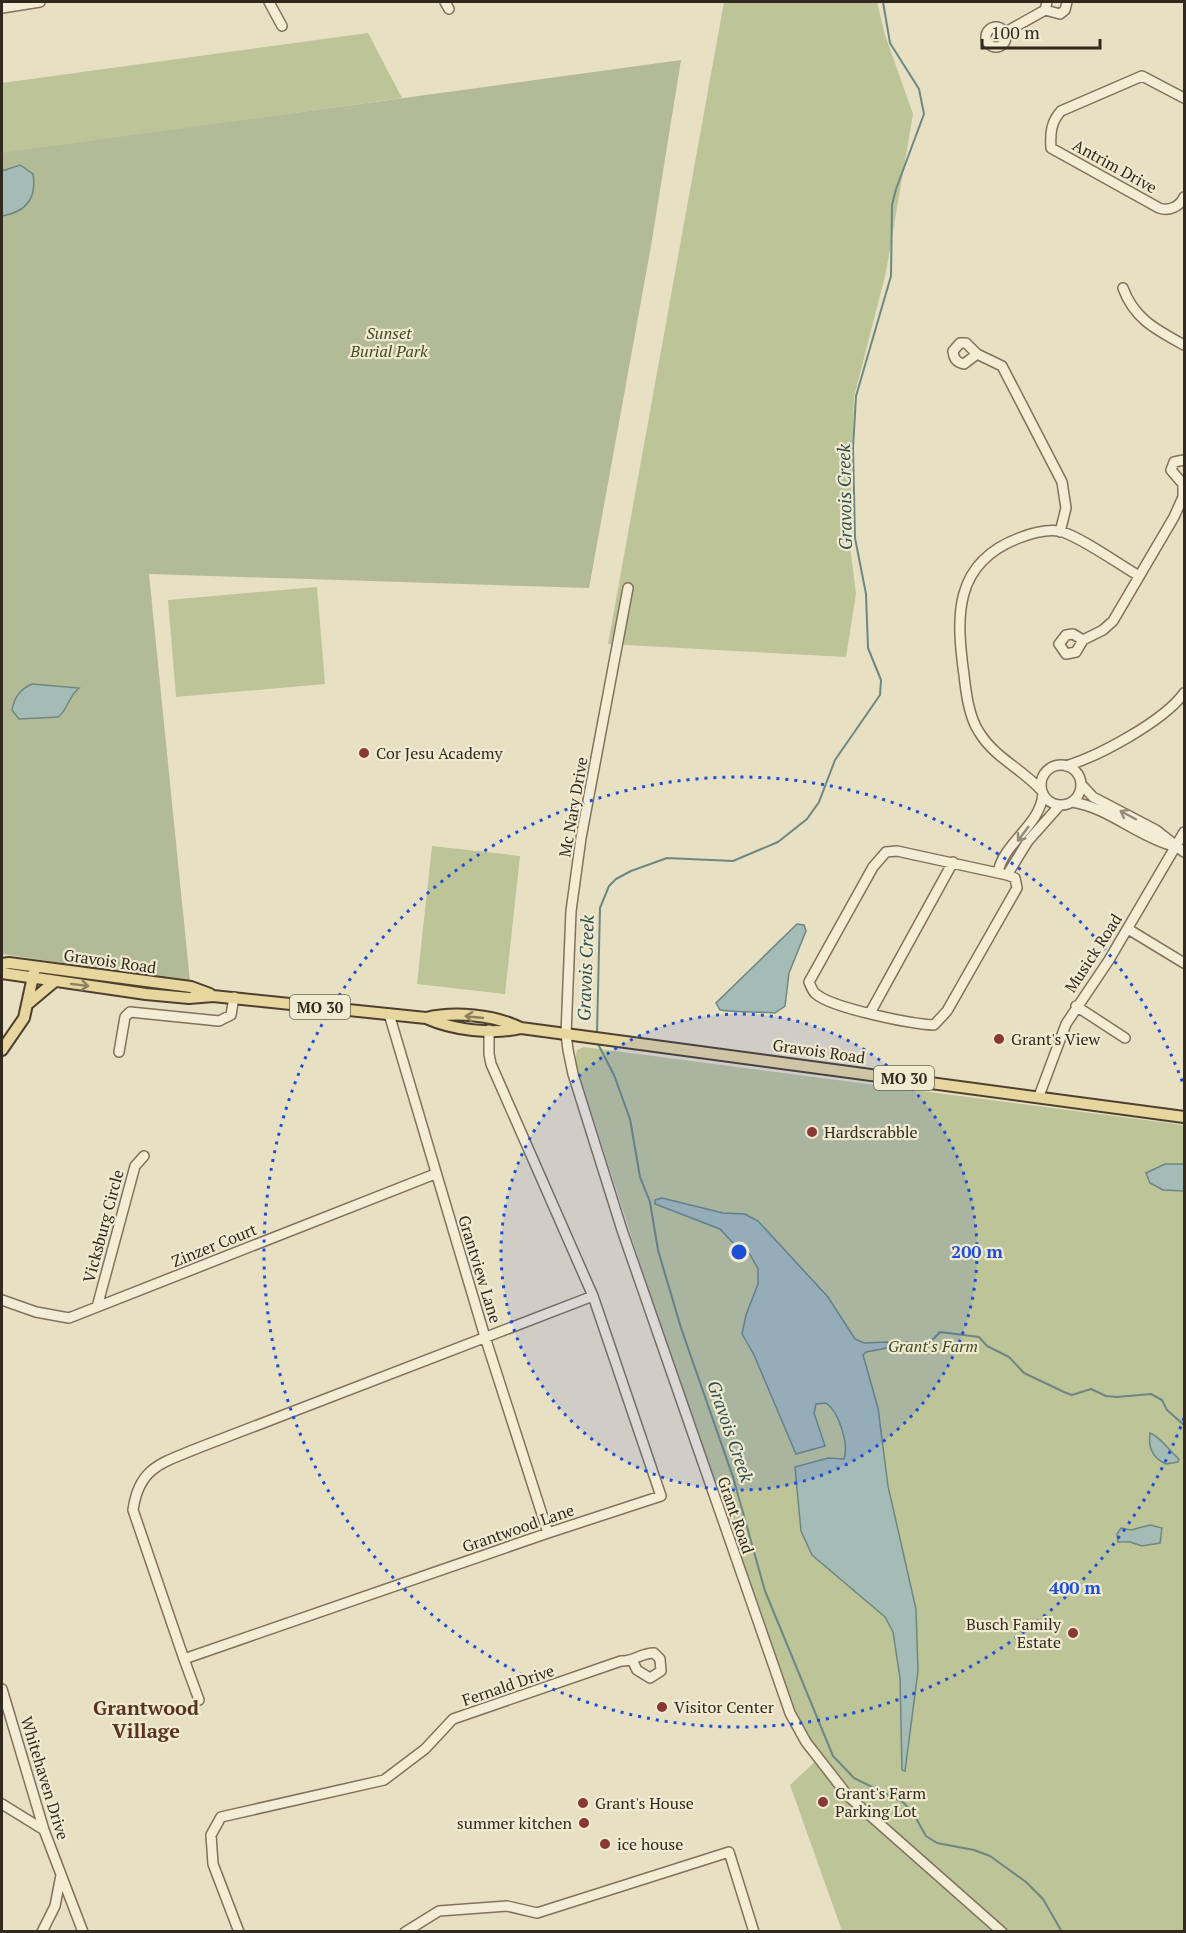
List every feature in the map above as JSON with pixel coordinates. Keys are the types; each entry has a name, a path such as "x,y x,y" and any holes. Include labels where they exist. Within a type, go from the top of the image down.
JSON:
{"main road":[{"name":"Gravois Road","path":"2,964 35,966 191,987 213,996"},
{"path":"2,1050 24,1018 35,966"},
{"name":"Gravois Road","path":"2,973 54,982 170,996 234,997 426,1018 442,1025 504,1032 521,1028"},
{"path":"29,1003 54,982"},
{"name":"Gravois Road","path":"426,1018 443,1014 495,1019 521,1028 1185,1117"}],"street":[{"path":"2,8 40,2"},
{"path":"269,2 282,26"},
{"path":"1005,33 1046,6 1060,14 1067,2"},
{"name":"Antrim Drive","path":"1185,98 1142,76 1061,111 1054,119 1050,135 1052,148 1164,210 1174,207 1185,197"},
{"path":"1123,288 1128,303 1136,314 1150,326 1185,345"},
{"path":"977,354 1002,366 1062,482 1066,508 1060,531"},
{"path":"1083,640 1113,621 1174,517 1183,497 1184,483 1171,470 1174,462 1185,460"},
{"path":"1139,576 1060,531 1037,531 1010,542 981,564 962,596 957,630 966,694 978,730 999,757 1025,773 1052,803 1060,805 1072,802 1090,806 1150,839 1185,852"},
{"name":"Mc Nary Drive","path":"566,1034 572,911 580,849 628,588"},
{"path":"1002,873 1003,859 1042,805 1042,778 1046,771 1053,766 1066,766 1089,759 1159,717 1185,693"},
{"path":"1072,802 1079,792 1080,782 1089,759"},
{"path":"1066,766 1073,770 1080,782 1094,797 1156,830 1175,847"},
{"path":"1025,773 1046,771"},
{"path":"1002,873 1060,805"},
{"name":"Musick Road","path":"1039,1096 1057,1044 1076,1006 1128,929 1185,832"},
{"path":"897,851 1002,873 1015,879 1017,888 939,1021 934,1025 901,1023 817,995 809,982 873,867 886,852 897,851"},
{"path":"870,1013 953,862"},
{"path":"1128,929 1185,963"},
{"path":"119,1052 124,1017 130,1012 219,1021 231,1015 234,997"},
{"path":"1076,1006 1125,1038"},
{"name":"Grantview Lane","path":"388,1014 435,1174 548,1533"},
{"name":"Grantwood Lane","path":"184,1659 661,1496 593,1296 491,1064 489,1030"},
{"name":"Grant Road","path":"566,1034 573,1074 622,1230 790,1713 806,1742 848,1796 1002,1932"},
{"name":"Vicksburg Circle","path":"97,1307 135,1166 144,1156"},
{"name":"Zinzer Court","path":"2,1300 36,1312 69,1318 435,1174"},
{"path":"199,1700 133,1510 136,1493 148,1471 198,1448 593,1296"},
{"name":"Fernald Drive","path":"239,1932 213,1864 211,1835 220,1817 384,1780 425,1749 453,1719 621,1661 633,1662"},
{"name":"Whitehaven Drive","path":"2,1689 44,1830 83,1932"},
{"path":"2,1804 44,1830"},
{"path":"405,1932 439,1911 507,1906 537,1913 729,1852 754,1932"},
{"path":"42,1932 55,1906 61,1875"}],"green space":[{"path":"724,2 877,2 885,35 913,114 886,272 854,397 849,537 856,594 846,657 608,644"},
{"path":"368,33 402,98 175,130 2,166 2,83"},
{"name":"Sunset Burial Park","path":"681,60 651,246 589,588 149,574 190,982 2,954 2,153"},
{"path":"317,587 325,684 176,697 168,600"},
{"path":"432,846 520,856 505,994 417,984"},
{"name":"Grant's Farm","path":"584,1047 1184,1125 1184,1931 842,1931 790,1785 821,1756 793,1709 672,1362 575,1062 577,1050"}],"water":[{"path":"20,165 33,174 31,197 18,211 2,216 2,171"},
{"path":"32,684 79,688 58,717 19,719 12,710 14,702 21,691"},
{"path":"797,924 804,925 806,931 789,973 785,1006 775,1013 720,1010 716,1003"},
{"path":"1165,1164 1184,1164 1184,1191 1163,1190 1150,1183 1146,1173"},
{"path":"662,1198 723,1213 745,1214 758,1221 828,1297 855,1339 864,1343 888,1342 887,1348 866,1352 863,1355 878,1408 888,1486 916,1609 918,1671 905,1771 902,1770 900,1678 893,1632 885,1617 812,1555 801,1531 795,1467 828,1458 844,1459 844,1437 839,1421 826,1403 816,1404 814,1413 825,1446 796,1454 754,1355 742,1334 746,1315 758,1284 758,1269 748,1251 732,1242 720,1229 655,1204 655,1200"},
{"path":"1150,1433 1179,1459 1178,1462 1166,1464 1157,1459 1150,1447"},
{"path":"1150,1525 1162,1528 1160,1543 1142,1546 1130,1542 1118,1542 1117,1534 1121,1528 1131,1530"}],"waterway":[{"name":"Gravois Creek","path":"597,1033 600,908 609,886 616,879 631,871 667,858 733,861 778,842 807,819 819,802 835,760 880,695 881,680 868,648 866,594 855,538 853,448 856,396 891,276 892,205 924,114 919,89 890,43 883,2"},
{"name":"Gravois Creek","path":"597,1042 614,1075 630,1119 640,1177 650,1202 658,1250 681,1328 733,1477 765,1591 833,1756 854,1778 903,1802 913,1813 926,1836 937,1843 974,1850 990,1856 1026,1882 1043,1899 1062,1932"},
{"path":"898,1343 925,1343 935,1338 940,1332 979,1337 987,1346 1009,1357 1024,1373 1064,1392 1072,1395 1091,1389 1106,1396 1117,1397 1151,1394 1162,1400 1167,1410 1184,1425"}],"place":[{"name":"Cor Jesu Academy","path":"364,753"},
{"name":"Grant's View","path":"999,1039"},
{"name":"Hardscrabble","path":"812,1132"},
{"name":"Busch Family Estate","path":"1073,1633"},
{"name":"Visitor Center","path":"662,1707"},
{"name":"Grant's Farm Parking Lot","path":"823,1802"},
{"name":"Grant's House","path":"583,1803"},
{"name":"summer kitchen","path":"584,1823"},
{"name":"ice house","path":"605,1844"}],"district":[{"name":"Grantwood Village","path":"146,1718"}]}
